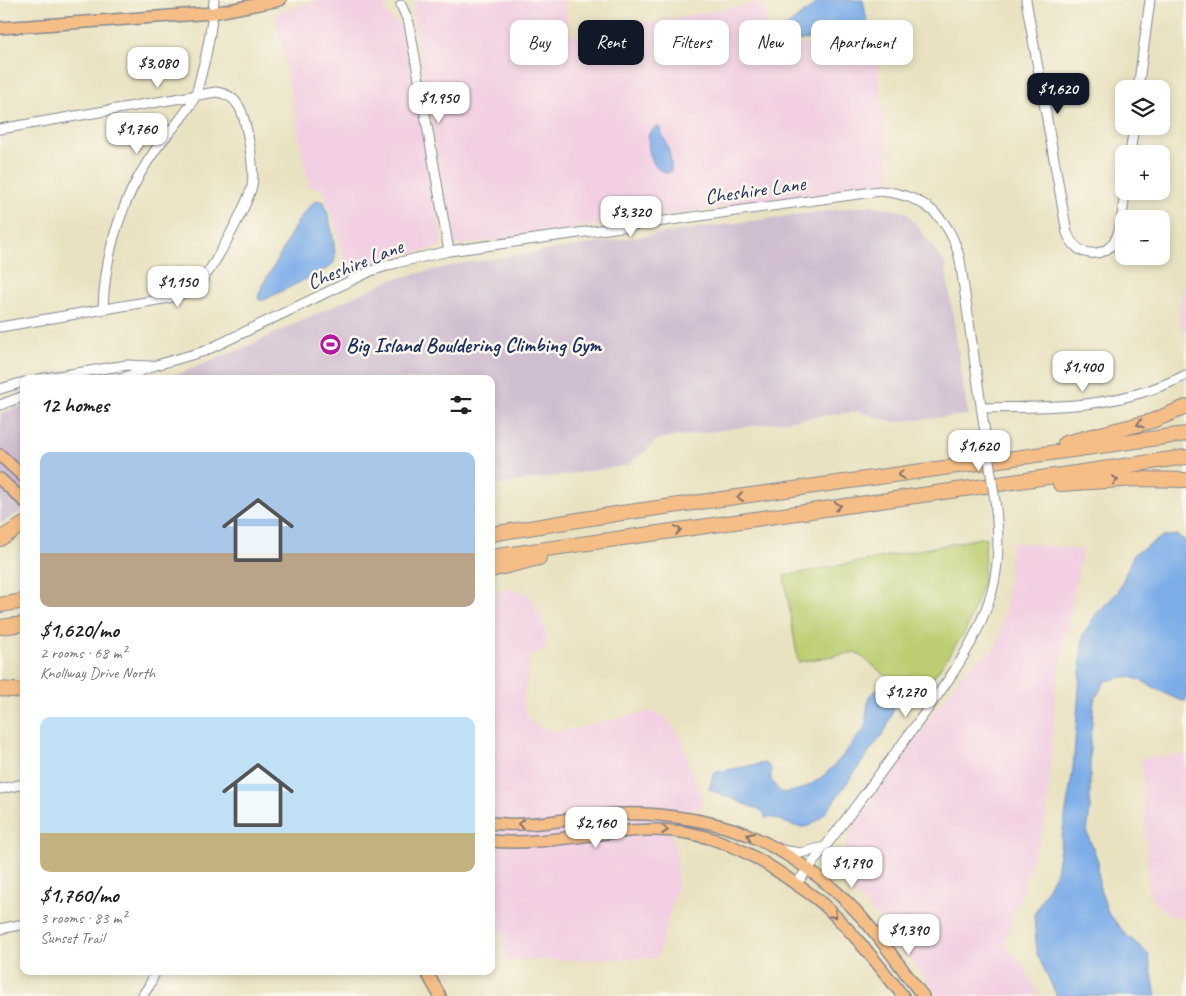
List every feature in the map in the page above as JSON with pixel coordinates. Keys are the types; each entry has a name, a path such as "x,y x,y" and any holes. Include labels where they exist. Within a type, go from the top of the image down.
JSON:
{"highway":[{"path":"1001,459 1134,426 1166,416 1186,407"},
{"path":"495,533 622,513 1186,434"},
{"path":"495,556 1186,457"},
{"path":"1014,482 1050,485 1137,478 1186,480"},
{"path":"495,524 622,513"},
{"path":"0,540 20,527"},
{"path":"495,569 629,538"},
{"path":"0,605 20,602"},
{"path":"0,627 20,624"},
{"path":"0,689 20,691"}],"main road":[{"path":"0,28 213,13 280,0"},
{"path":"0,455 20,473"},
{"path":"0,479 20,497"},
{"path":"495,823 530,824 620,814 660,815 729,828 755,838 796,861 834,890 874,932 923,996"},
{"path":"495,841 550,841 654,830 684,832 733,845 771,866 821,902 844,924 902,996"},
{"path":"428,975 440,996"}],"street":[{"path":"104,309 107,260 116,229 128,196 146,163 184,115 196,94 210,34 214,0"},
{"path":"1026,0 1066,233 1075,245 1087,253 1105,250 1112,245 1120,229 1124,200"},
{"path":"1139,80 1150,0"},
{"path":"401,5 409,23 448,251"},
{"path":"0,129 196,94 219,92 227,95 241,109 252,164 253,181 247,200 212,267 198,284 189,291 174,297 0,327"},
{"name":"Cheshire Lane","path":"132,375 153,366 205,351 371,271 396,262 448,251 864,192 880,191 908,196 932,210 942,220 956,244 960,260 995,501 998,540 996,570 992,590 978,629 952,675 826,847 796,884"},
{"name":"Cheshire Lane","path":"64,375 119,366 153,366"},
{"path":"982,408 1075,406 1104,402 1152,390 1186,375"},
{"path":"0,389 20,383"},
{"path":"0,405 20,398"},
{"path":"0,789 20,785"},
{"path":"776,850 800,853 826,847"},
{"path":"0,929 20,925"},
{"path":"142,996 154,975"}],"shaded area":[{"path":"318,0 385,0 385,10 402,27 442,242 439,247 393,258 350,274 323,188 309,187 275,14"},
{"path":"415,0 564,0 568,20 510,20 510,65 568,65 568,21 571,36 578,35 578,65 644,65 644,23 654,21 654,65 729,65 729,20 662,20 764,2 767,20 739,20 739,65 801,65 801,45 811,44 811,65 877,65 891,183 461,245 456,244 453,239 413,16"},
{"path":"871,205 906,212 945,263 968,415 892,422 858,411 658,439 629,465 495,485 495,375 173,375 241,349 390,280 459,264 684,230"},
{"path":"1186,268 1186,334 1178,320"},
{"path":"20,406 20,512 0,524 0,414"},
{"path":"1012,542 1082,550 1056,689 1046,820 1004,944 1021,961 1039,995 939,996 886,928 850,887 842,874 841,859 853,827 962,674 977,660 990,653 998,643 1006,606"},
{"path":"508,589 522,591 530,596 546,631 547,640 543,651 530,656 524,696 525,710 532,722 540,728 551,731 570,730 649,711 663,716 682,739 690,768 700,791 703,807 680,810 666,807 677,857 677,888 657,958 505,961 503,931 495,931 495,593"},
{"path":"1186,755 1186,917 1172,916 1160,908 1149,894 1141,758"}],"green space":[{"path":"986,537 983,583 966,630 917,701 856,652 798,662 784,576"}],"water":[{"path":"821,0 863,0 867,20 811,20 811,39 801,40 801,20 795,20"},
{"path":"656,127 659,127 661,131 670,156 671,171 668,173 657,168 649,151 649,133"},
{"path":"316,200 324,202 326,207 334,242 334,262 328,268 264,300 259,300 261,288 294,228 303,214"},
{"path":"1176,535 1186,541 1186,566 1181,586 1186,591 1186,701 1174,698 1135,679 1126,677 1105,681 1094,701 1090,745 1090,808 1087,833 1098,861 1099,885 1108,913 1126,935 1148,953 1156,996 1057,996 1037,954 1034,915 1056,872 1073,769 1083,635 1097,613 1118,592 1134,554 1162,537"},
{"path":"878,689 891,691 893,695 894,708 886,729 826,812 812,824 800,827 770,817 765,818 764,812 709,789 713,775 716,772 765,763 771,768 771,780 779,791 790,792 808,786 825,774 841,758 861,733 865,727 869,696"}],"place":[{"name":"Big Island Bouldering Climbing Gym","path":"330,345"}]}
